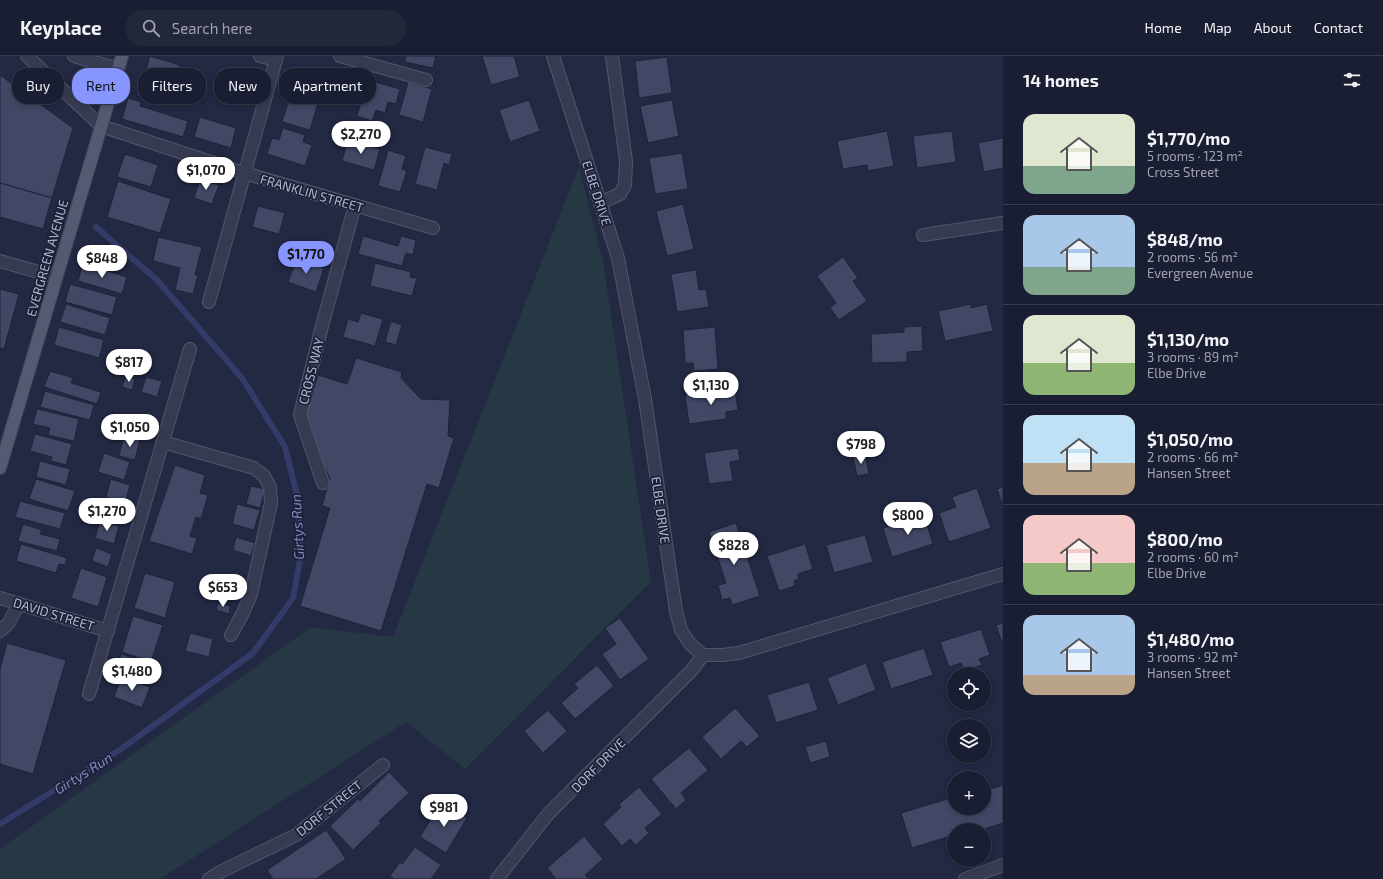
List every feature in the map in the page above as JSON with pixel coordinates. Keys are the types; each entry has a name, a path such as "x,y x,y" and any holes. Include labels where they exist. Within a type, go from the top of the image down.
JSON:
{"main road":[{"name":"EVERGREEN AVENUE","path":"118,68 122,56"},
{"name":"EVERGREEN AVENUE","path":"0,468 108,104"}],"street":[{"path":"27,56 101,126"},
{"path":"74,56 115,68"},
{"path":"209,302 276,58 260,56"},
{"path":"340,56 426,80"},
{"name":"ELBE DRIVE","path":"553,56 618,258 645,399 676,611 681,630 690,644 703,655"},
{"path":"600,203 620,194 625,185 626,161 612,56"},
{"name":"FRANKLIN STREET","path":"101,126 244,173 433,228"},
{"name":"CROSS WAY","path":"323,483 300,415 322,326 355,205"},
{"path":"923,235 1003,223"},
{"path":"0,261 56,277"},
{"path":"89,694 190,350"},
{"path":"163,442 254,468 264,476 270,487 271,503 251,594 231,635"},
{"path":"703,655 722,656 739,654 1003,574"},
{"name":"DAVID STREET","path":"0,598 108,631"},
{"path":"0,631 8,624 19,604"},
{"name":"DORF DRIVE","path":"497,879 549,813 692,670 703,655"},
{"name":"DORF STREET","path":"209,879 220,872 296,835 383,765"},
{"path":"965,879 1003,865"}],"shaded area":[{"path":"579,167 603,261 651,582 465,769 406,722 160,879 0,879 0,849 311,627 393,637"}],"building":[{"path":"150,56 180,65 179,68 146,68"},
{"path":"406,56 436,56 433,68 405,62"},
{"path":"482,56 514,56 520,77 491,85"},
{"path":"667,57 672,93 639,98 635,61"},
{"path":"0,75 12,84 12,104 40,104 73,128 52,198 0,183"},
{"path":"376,82 400,89 396,104 388,102 385,113 376,110 372,121 357,116 361,104 376,104"},
{"path":"408,82 432,89 423,122 399,115"},
{"path":"130,99 138,101 138,104 140,104 140,106 188,121 183,137 122,119 126,104 130,104"},
{"path":"529,100 540,131 510,142 499,110"},
{"path":"672,100 679,136 648,143 640,106"},
{"path":"288,104 318,104 310,130 282,122"},
{"path":"200,117 236,128 231,148 194,137"},
{"path":"283,128 305,135 303,142 312,145 305,166 267,154 272,138 279,140"},
{"path":"887,131 894,166 868,171 867,165 843,169 837,141"},
{"path":"952,131 956,162 917,168 913,136"},
{"path":"1003,138 1003,168 984,172 978,143"},
{"path":"348,140 380,149 374,170 342,161"},
{"path":"425,147 452,154 449,165 444,163 437,190 415,184"},
{"path":"388,150 406,156 402,169 407,171 400,192 378,186"},
{"path":"682,153 688,189 655,194 649,158"},
{"path":"125,154 158,165 151,187 117,177"},
{"path":"200,179 219,185 212,204 194,198"},
{"path":"118,181 171,199 160,233 107,217"},
{"path":"0,183 52,198 43,229 0,217"},
{"path":"683,204 694,249 667,256 656,211"},
{"path":"258,206 285,213 279,234 252,227"},
{"path":"363,236 398,246 401,236 416,240 413,255 406,253 402,266 358,254"},
{"path":"158,237 202,247 195,275 198,275 193,294 175,290 180,268 153,261"},
{"path":"843,257 858,278 853,281 867,301 839,320 830,308 836,303 817,276"},
{"path":"297,258 324,268 316,292 288,282"},
{"path":"83,263 127,277 122,294 78,281"},
{"path":"375,263 411,272 410,277 417,278 412,296 370,286"},
{"path":"696,270 699,290 706,289 709,307 677,312 671,274"},
{"path":"70,284 117,297 112,315 65,302"},
{"path":"0,289 19,294 4,349 0,348"},
{"path":"66,304 110,318 105,335 60,322"},
{"path":"971,304 971,308 987,304 993,331 945,341 938,311"},
{"path":"361,313 383,319 375,346 343,337 348,319 358,322"},
{"path":"391,321 402,325 396,345 385,342"},
{"path":"922,326 923,351 907,352 907,362 872,363 871,334 904,332 904,327"},
{"path":"59,327 104,340 99,358 54,345"},
{"path":"715,327 718,369 694,371 693,363 685,363 683,330"},
{"path":"356,358 402,372 401,378 421,399 450,400 448,436 454,438 439,488 427,484 381,631 300,606 330,508 322,506 330,478 303,424 318,375 347,384"},
{"path":"50,371 73,378 71,383 101,392 97,404 44,387"},
{"path":"126,376 135,379 132,390 122,387"},
{"path":"146,377 162,381 157,397 141,392"},
{"path":"735,389 738,410 726,412 726,419 689,424 685,395"},
{"path":"45,391 94,405 90,420 40,407"},
{"path":"37,409 79,419 74,441 48,435 50,428 33,424"},
{"path":"35,434 72,444 66,465 51,461 52,457 30,451"},
{"path":"124,435 140,439 135,460 119,456"},
{"path":"738,448 740,460 730,462 733,481 709,484 704,453"},
{"path":"104,453 130,462 124,480 98,472"},
{"path":"865,453 869,474 857,476 853,456"},
{"path":"40,461 70,469 66,485 36,477"},
{"path":"175,465 205,475 200,493 208,495 201,519 196,517 190,536 197,538 192,554 149,541"},
{"path":"36,479 75,491 68,511 29,499"},
{"path":"111,479 130,485 125,503 106,497"},
{"path":"251,486 265,489 260,508 246,504"},
{"path":"1003,487 1003,507 997,489"},
{"path":"977,488 991,528 949,542 939,513 956,507 952,497"},
{"path":"20,501 65,513 60,529 15,517"},
{"path":"237,504 260,510 254,530 232,524"},
{"path":"924,515 933,544 892,557 883,528"},
{"path":"100,521 119,526 114,544 95,538"},
{"path":"736,523 760,596 732,605 730,598 722,600 718,585 726,583 709,532"},
{"path":"23,524 42,530 40,534 60,539 57,551 18,541"},
{"path":"865,535 873,562 834,573 826,545"},
{"path":"236,537 255,543 251,556 233,550"},
{"path":"21,544 67,558 65,565 59,564 56,573 16,561"},
{"path":"805,544 813,569 798,574 799,579 794,581 795,586 779,591 767,556"},
{"path":"96,548 112,554 108,567 92,561"},
{"path":"81,568 107,577 98,607 71,598"},
{"path":"145,573 175,582 165,618 134,608"},
{"path":"218,603 230,606 229,614 216,610"},
{"path":"133,616 163,625 151,662 122,652"},
{"path":"620,618 649,659 620,680 602,654 616,644 605,628"},
{"path":"1003,623 1003,646 996,625"},
{"path":"981,629 990,655 979,659 982,665 976,667 962,667 961,663 949,667 940,642"},
{"path":"190,633 213,639 209,657 185,651"},
{"path":"7,643 66,660 33,774 0,764 0,669"},
{"path":"924,648 933,675 891,689 882,662"},
{"path":"121,654 149,663 143,680 116,671"},
{"path":"866,663 876,690 838,705 827,678"},
{"path":"597,665 614,686 575,719 561,703 578,688 574,684"},
{"path":"121,677 150,687 142,708 114,697"},
{"path":"809,682 818,710 776,723 767,695"},
{"path":"735,708 760,736 747,747 741,741 721,759 702,737"},
{"path":"548,710 567,731 543,753 524,731"},
{"path":"826,741 830,757 810,763 805,747"},
{"path":"689,748 708,770 681,793 686,800 676,809 651,779"},
{"path":"389,772 409,793 379,821 381,823 353,850 330,826 358,799 360,801"},
{"path":"1003,785 1003,823 991,827 991,823 947,823 947,837 912,848 901,813 947,799 947,815 991,815 991,789"},
{"path":"639,787 662,814 645,828 649,833 636,845 630,839 622,846 603,824 621,807 619,804"},
{"path":"441,803 467,818 446,853 420,837"},
{"path":"326,830 346,859 316,879 273,879 267,870"},
{"path":"584,836 603,859 585,875 589,879 556,879 547,868"},
{"path":"415,847 441,865 431,879 394,879 390,876 400,862 402,864"}],"waterway":[{"name":"Girtys Run","path":"0,824 121,749 253,653 293,598 301,555 297,495 285,447 242,378 157,280 96,227"}]}
